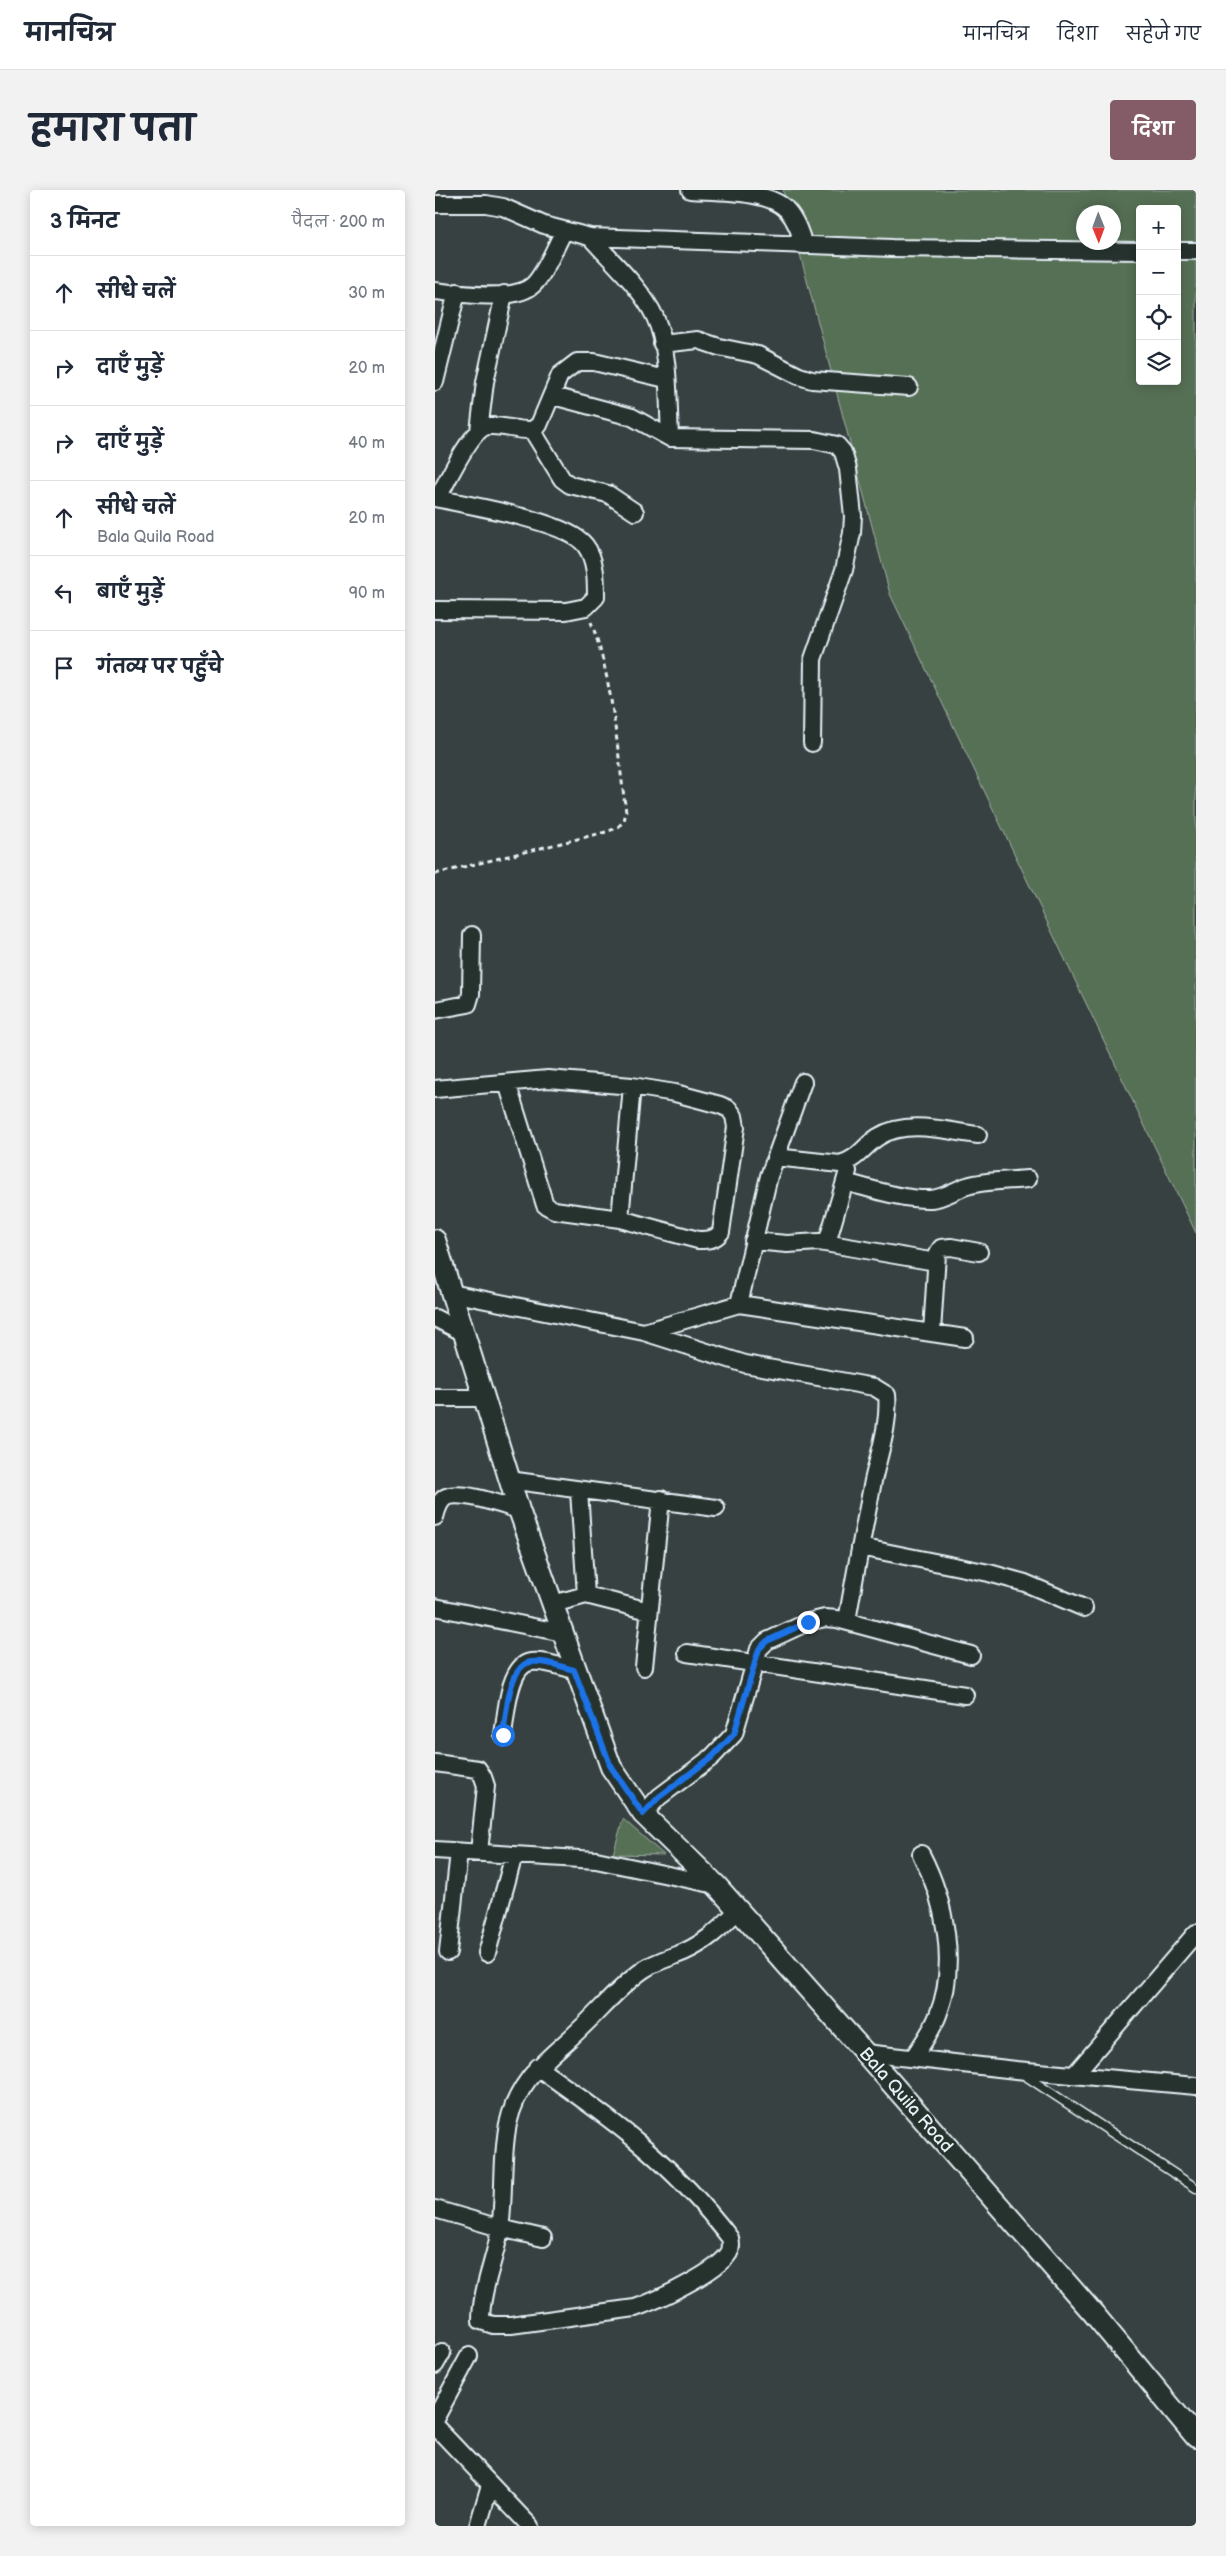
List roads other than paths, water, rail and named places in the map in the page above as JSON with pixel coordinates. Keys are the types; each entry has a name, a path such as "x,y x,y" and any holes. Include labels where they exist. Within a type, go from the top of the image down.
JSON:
{"street":[{"path":"690,190 765,195 787,209 796,223 804,245"},
{"path":"435,204 486,204 503,207 544,225 590,237 804,245 1136,251"},
{"path":"435,290 504,294 522,292 534,284 564,231"},
{"path":"590,237 648,304 658,325 663,344 670,438"},
{"path":"1181,251 1196,251"},
{"path":"435,382 457,292"},
{"path":"479,431 485,382 504,294"},
{"path":"663,344 698,340 719,347 757,355 799,376 812,380 909,386"},
{"path":"435,610 546,612 586,607 596,596 596,577 585,545 577,537 566,531 535,522 436,498 469,442 479,431 488,425 532,430 539,425 553,396 560,375 577,362 588,361 666,378"},
{"path":"553,396 632,417 670,438 814,440 837,445 843,452 848,469 852,533 835,602 813,659 813,743"},
{"path":"532,430 562,479 570,485 608,494 635,512"},
{"path":"435,1010 468,1004 471,994 472,935"},
{"path":"435,1088 548,1079 632,1086 675,1093 707,1101 729,1110 735,1116 735,1142 723,1224 717,1237 699,1240 620,1220 554,1210 545,1205 507,1083"},
{"path":"739,1304 775,1157 803,1082"},
{"path":"620,1220 632,1086"},
{"path":"775,1157 830,1164 850,1161 872,1141 899,1127 977,1135"},
{"path":"827,1243 850,1161"},
{"path":"845,1182 885,1192 932,1199 942,1197 966,1186 1028,1179"},
{"name":"Bala Quila Road","path":"435,1240 519,1510 563,1633 574,1670 611,1767 643,1814 716,1884 737,1911 865,2053 1094,2314 1196,2437"},
{"path":"753,1241 780,1244 827,1243 936,1262"},
{"path":"932,1332 936,1262 941,1248 951,1247 979,1252"},
{"path":"451,1292 644,1332 745,1364 875,1387 887,1395 884,1431 847,1621"},
{"path":"644,1332 739,1304 965,1338"},
{"path":"435,1318 464,1334"},
{"path":"435,1398 483,1398"},
{"path":"509,1480 579,1491 661,1499 716,1508"},
{"path":"579,1491 586,1595"},
{"path":"435,1517 438,1506 445,1498 453,1495 464,1495 519,1510"},
{"path":"644,1667 661,1499"},
{"path":"860,1547 989,1573 1025,1583 1084,1608"},
{"path":"553,1604 586,1595 649,1611"},
{"path":"435,1607 563,1633"},
{"path":"643,1814 659,1797 712,1757 734,1734 753,1664 759,1649 767,1641 808,1622 825,1618 847,1621 971,1655"},
{"path":"687,1652 753,1664 965,1695"},
{"path":"503,1735 511,1686 516,1674 523,1665 530,1662 540,1662 574,1670"},
{"path":"435,1763 477,1769 483,1777 486,1786 479,1852"},
{"path":"435,1850 596,1860 716,1884"},
{"path":"448,1952 459,1852"},
{"path":"913,2058 930,2032 938,2015 947,1985 947,1948 937,1890 921,1854"},
{"path":"487,1953 514,1855"},
{"path":"537,2068 615,2122 666,2165 704,2205 730,2238 732,2245 729,2254 707,2271 652,2302 595,2314 493,2325 481,2321 481,2307 500,2228 505,2143 509,2123 520,2091 537,2068 642,1970 709,1938 737,1911"},
{"path":"1074,2075 1196,1933"},
{"path":"865,2053 1016,2070 1196,2086"},
{"path":"435,2209 543,2238"},
{"path":"435,2419 469,2356"},
{"path":"435,2426 530,2526"},
{"path":"478,2526 490,2486"}],"lane":[{"path":"1016,2070 1196,2188"}]}
